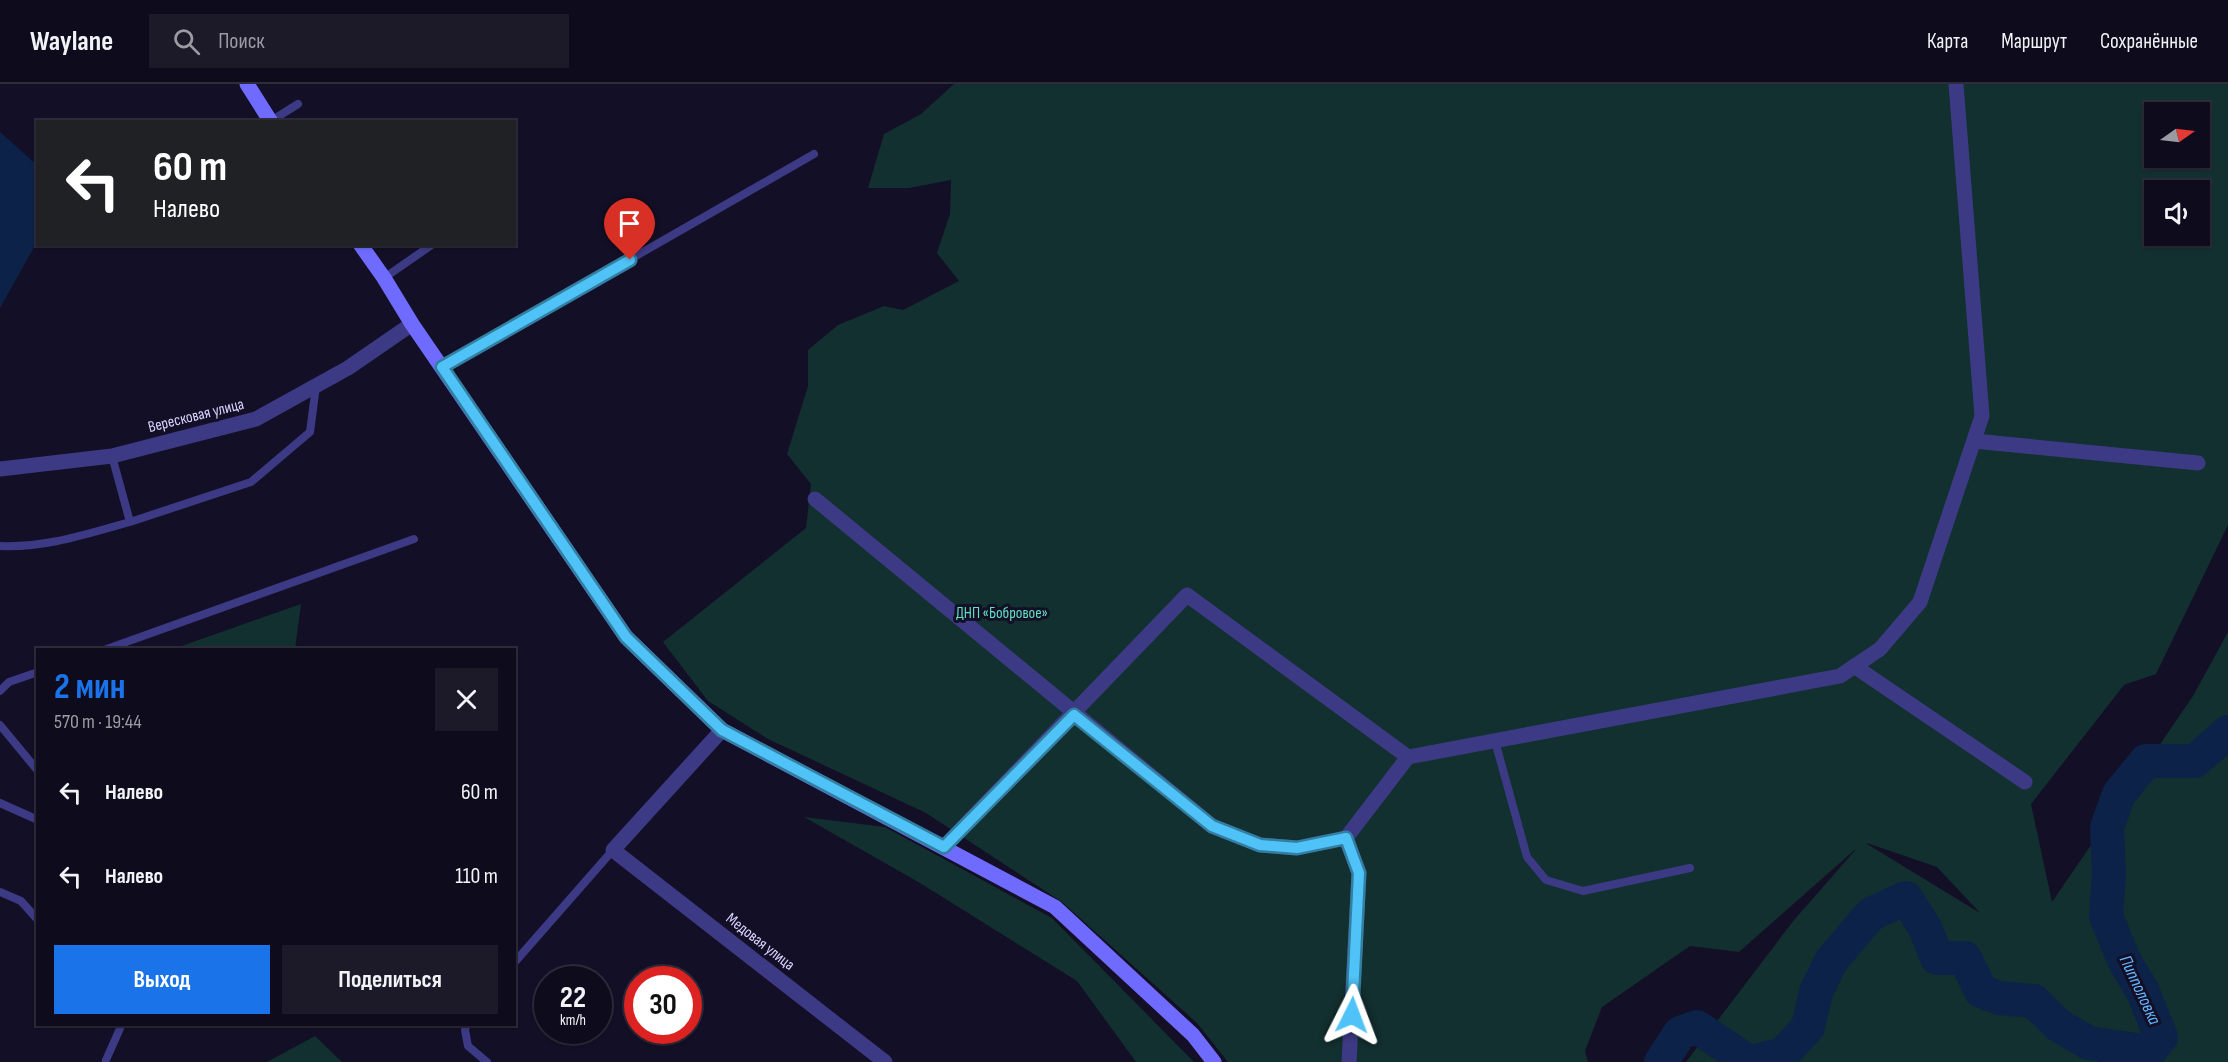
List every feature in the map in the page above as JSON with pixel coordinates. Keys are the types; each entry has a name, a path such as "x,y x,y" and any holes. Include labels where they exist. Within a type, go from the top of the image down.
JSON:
{"main road":[{"path":"247,84 270,120"},
{"path":"361,246 384,278 411,324 626,637 722,730 1055,907 1193,1035 1214,1062"}],"street":[{"path":"815,499 1074,715 1212,826 1260,845 1297,848 1346,838 1408,757 1840,676 1880,649 1920,602 1982,416 1956,84"},
{"name":"Вересковая улица","path":"0,469 112,456 256,419 348,368 411,324"},
{"path":"1974,441 2198,463"},
{"path":"944,847 1074,715 1187,595 1408,757"},
{"path":"1854,666 2025,782"},
{"path":"613,850 722,730"},
{"path":"1346,838 1359,873 1349,1062"},
{"name":"Медовая улица","path":"613,850 885,1062"}],"lane":[{"path":"273,120 298,104"},
{"path":"442,367 814,154"},
{"path":"384,278 430,246"},
{"path":"0,546 29,547 69,540 251,482 310,432 316,386"},
{"path":"112,456 130,522"},
{"path":"110,648 414,539"},
{"path":"0,691 9,682 36,673"},
{"path":"0,725 36,769"},
{"path":"1495,741 1527,857 1546,880 1582,891 1690,868"},
{"path":"0,803 36,819"},
{"path":"516,961 613,850"},
{"path":"0,892 21,901 36,918"},
{"path":"106,1060 121,1026"},
{"path":"466,1026 468,1046 487,1062"}],"green space":[{"name":"ДНП «Бобровое»","path":"954,84 2228,84 2228,525 2156,674 2124,685 2031,804 2052,902 2193,696 2228,632 2228,1062 1686,1062 1794,920 1858,847 1739,952 1690,946 1602,1007 1585,1051 1588,1062 1228,1062 1197,1023 1062,902 926,813 768,739 708,701 663,642 806,528 811,484 787,454 808,386 808,350 838,325 884,306 903,310 959,281 937,253 950,214 951,180 909,188 868,188 884,134 921,114","holes":["1867,844 1937,867 1980,913"]},
{"path":"301,604 295,648 176,648"},
{"path":"804,817 885,827 1052,918 1194,1062 1136,1062 1077,981 920,883"},
{"path":"315,1036 342,1062 267,1062"}],"water":[{"path":"0,132 36,164 36,244 0,308"}],"waterway":[{"name":"Пипполовка","path":"1752,1062 1783,1054 1808,1027 1816,992 1831,961 1871,914 1906,898 1925,928 1937,958 1965,958 1981,991 1999,998 2034,1001 2058,1025 2089,1043 2149,1052 2161,1037 2143,992 2124,960 2106,916 2109,875 2107,827 2119,794 2146,761 2195,761 2228,732"},
{"name":"Пипполовка","path":"1661,1062 1680,1033 1697,1027 1749,1062"}],"route":[{"path":"630,260 442,367 626,637 722,730 944,847 1074,715 1212,826 1260,845 1297,848 1346,838 1359,873 1352,1015"}]}
